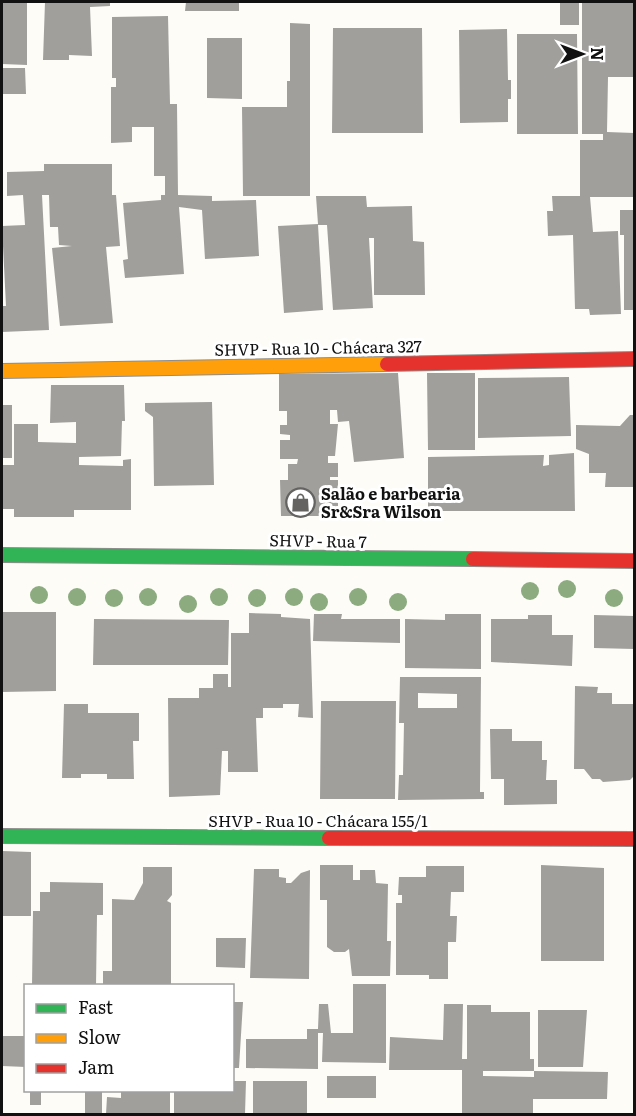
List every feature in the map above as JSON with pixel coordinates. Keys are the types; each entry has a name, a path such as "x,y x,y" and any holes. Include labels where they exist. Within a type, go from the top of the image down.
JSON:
{"street":[{"name":"SHVP - Rua 10 - Chácara 327","path":"2,371 634,359"},
{"name":"SHVP - Rua 7","path":"2,555 634,561"},
{"name":"SHVP - Rua 10 - Chácara 155/1","path":"2,836 634,839"}],"building":[{"path":"2,2 27,2 27,65 2,64"},
{"path":"45,2 110,2 110,6 90,7 92,56 69,55 69,60 43,60"},
{"path":"186,2 239,2 239,11 185,11"},
{"path":"560,2 579,2 579,25 560,25"},
{"path":"582,2 634,2 634,77 608,77 607,132 634,133 634,197 590,197 593,232 618,231 621,314 590,315 589,309 575,309 573,235 548,236 547,211 553,211 552,196 580,196 580,140 603,140 603,134 582,134"},
{"path":"168,16 170,104 177,104 178,195 212,196 212,201 256,200 259,256 205,259 202,210 179,207 184,274 125,278 123,260 128,259 123,203 161,200 161,195 165,195 165,176 154,176 154,127 132,127 132,142 111,143 111,87 116,87 116,78 112,78 112,17"},
{"path":"290,23 310,24 310,196 243,196 242,107 287,107 287,81 290,81"},
{"path":"333,28 422,28 423,133 332,133"},
{"path":"507,29 508,80 511,80 508,122 460,123 459,30"},
{"path":"517,34 577,34 578,134 517,134"},
{"path":"207,38 242,38 242,99 207,98"},
{"path":"2,68 25,68 26,94 2,94"},
{"path":"44,164 112,164 112,195 116,195 120,246 106,247 113,323 60,326 52,248 72,246 59,245 58,227 50,227 49,195 42,195 49,330 2,332 2,306 6,306 2,226 25,225 23,195 7,196 7,172 44,171"},
{"path":"316,196 366,196 367,207 412,206 413,241 424,242 425,295 374,295 374,238 369,238 373,308 333,310 327,225 318,225 323,310 284,313 278,226 318,224"},
{"path":"620,210 634,210 634,310 624,310 624,235 620,235"},
{"path":"398,373 404,458 354,462 349,421 338,422 337,410 330,410 330,424 338,424 335,456 328,456 328,463 338,463 338,477 330,477 330,480 338,480 338,516 281,516 280,480 288,480 288,464 297,464 298,459 280,459 280,440 290,440 290,435 280,434 280,425 287,425 287,411 279,411 279,374"},
{"path":"427,373 475,373 475,450 428,450"},
{"path":"569,377 571,436 478,438 478,378"},
{"path":"51,385 124,385 125,421 122,421 121,456 79,457 79,465 123,466 123,460 131,459 131,510 74,510 74,517 14,517 14,509 2,509 2,465 14,465 14,424 38,424 38,442 76,443 76,422 50,423"},
{"path":"212,402 214,485 154,486 153,417 145,411 145,403"},
{"path":"2,405 12,405 12,458 2,458"},
{"path":"630,415 634,415 634,487 605,487 606,473 589,473 589,454 576,449 576,425 620,426"},
{"path":"574,453 575,511 428,511 428,457 544,455 543,466 549,465 549,455"},
{"path":"2,612 56,612 56,691 2,692"},
{"path":"249,613 281,614 281,617 310,619 313,718 298,717 299,704 283,704 283,708 263,708 263,718 256,718 258,772 228,772 228,751 222,751 220,795 169,797 168,698 199,698 199,688 213,688 213,674 228,674 228,687 231,687 231,633 249,633"},
{"path":"314,614 342,614 341,619 400,619 400,643 313,641"},
{"path":"445,614 481,614 481,669 405,668 405,619 445,620"},
{"path":"528,615 552,615 552,635 573,635 572,666 491,662 491,619 528,619"},
{"path":"594,615 634,616 634,649 594,648"},
{"path":"94,619 229,620 228,665 93,665"},
{"path":"400,677 481,677 480,792 484,792 484,799 398,800 399,775 403,775 404,723 399,723","holes":["418,693 457,694 457,708 418,708"]},
{"path":"575,686 598,687 597,693 612,693 612,704 634,704 634,776 630,780 603,782 600,779 592,779 584,769 574,769"},
{"path":"321,701 396,701 395,799 320,799"},
{"path":"64,704 88,704 88,713 139,713 139,741 133,741 134,779 107,779 107,774 81,774 81,778 62,778"},
{"path":"490,729 512,729 512,741 542,741 542,760 547,760 546,780 557,780 557,804 504,805 504,779 491,779"},
{"path":"2,851 31,852 31,916 2,916"},
{"path":"320,865 353,865 353,880 360,880 360,870 375,870 376,883 388,884 387,941 391,941 390,976 352,976 349,949 345,952 334,952 327,947 327,900 320,900"},
{"path":"541,865 604,868 604,961 541,961"},
{"path":"426,866 464,866 464,892 451,892 450,916 457,916 456,942 448,942 448,979 429,979 429,975 396,975 396,903 402,903 402,895 398,895 399,877 426,877"},
{"path":"143,867 172,867 172,895 167,901 171,903 171,984 103,984 103,971 112,971 112,899 134,900 143,883"},
{"path":"254,869 279,869 279,877 286,878 286,883 291,883 301,873 310,870 309,979 250,978"},
{"path":"50,882 103,883 103,915 97,915 96,984 32,984 33,911 40,911 40,892 50,892"},
{"path":"216,938 246,938 245,968 216,967"},
{"path":"353,984 386,984 386,1063 322,1062 323,1033 318,1033 318,1069 246,1068 246,1039 307,1039 307,1029 318,1029 319,1004 328,1004 331,1033 353,1033"},
{"path":"234,1002 243,1002 239,1068 234,1068"},
{"path":"444,1004 463,1004 462,1059 467,1059 467,1005 491,1005 491,1012 530,1012 530,1059 534,1059 534,1071 608,1072 607,1099 533,1099 533,1114 462,1114 462,1070 389,1070 390,1037 443,1040","holes":["483,1071 534,1071 534,1077 483,1076"]},
{"path":"538,1010 587,1010 583,1067 538,1067"},
{"path":"2,1036 24,1036 24,1067 2,1066"},
{"path":"327,1076 376,1076 376,1098 327,1098"},
{"path":"234,1081 246,1081 245,1114 174,1114 174,1092 234,1092"},
{"path":"253,1081 307,1081 307,1114 253,1114"},
{"path":"30,1092 41,1092 41,1105 30,1105"},
{"path":"85,1092 102,1092 102,1114 85,1114"},
{"path":"121,1092 170,1092 170,1114 106,1114 107,1097 121,1098"}],"traffic: fast":[{"path":"2,555 473,559"},
{"path":"2,836 329,838"}],"traffic: slow":[{"path":"2,371 387,364"}],"traffic: jam":[{"path":"387,364 634,359"},
{"path":"473,559 634,561"},
{"path":"329,838 634,839"}],"place":[{"name":"Salão e barbearia Sr&Sra Wilson","path":"300,503"}]}
